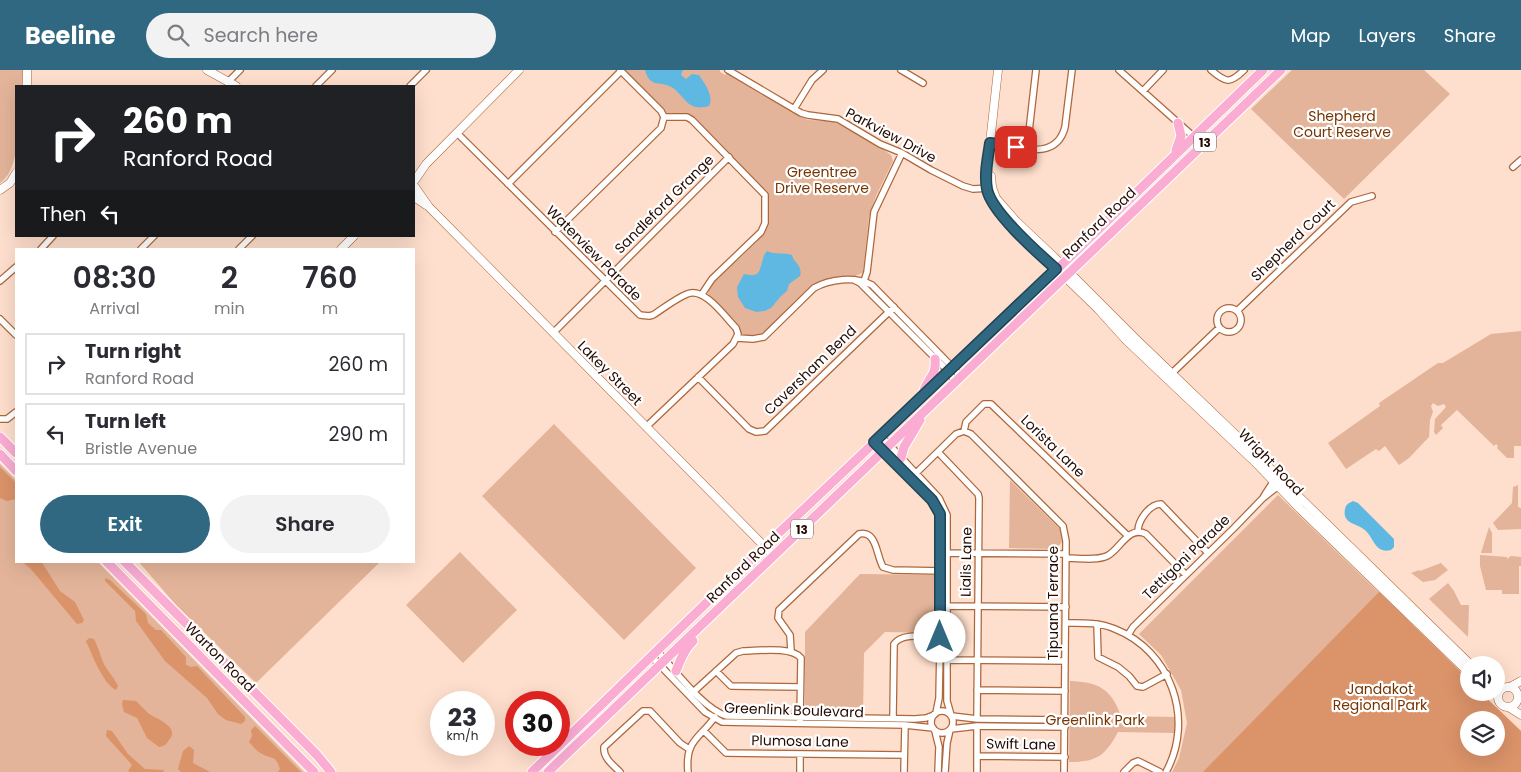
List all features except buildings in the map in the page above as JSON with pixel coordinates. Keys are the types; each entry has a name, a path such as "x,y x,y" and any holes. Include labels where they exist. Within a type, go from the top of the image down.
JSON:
{"main road":[{"name":"Ranford Road","path":"532,772 765,546 1263,70"},
{"name":"Ranford Road","path":"542,772 551,769 1281,70"},
{"path":"1172,157 1180,143 1181,136 1178,123"},
{"path":"922,397 924,388 935,370 935,359"},
{"path":"901,458 904,446 924,413"},
{"path":"0,437 15,452"},
{"path":"0,454 15,470"},
{"name":"Warton Road","path":"108,563 314,772"},
{"name":"Warton Road","path":"126,563 331,772"},
{"path":"159,596 192,635 192,639 188,644"},
{"path":"676,672 681,657 694,640 702,625"},
{"path":"246,704 256,694"}],"street":[{"path":"27,70 27,85"},
{"path":"207,70 234,85"},
{"path":"228,82 240,70"},
{"path":"317,85 332,70"},
{"path":"411,85 426,70"},
{"path":"415,171 426,164 520,70"},
{"path":"508,184 620,70 661,111 664,117 661,128 555,232"},
{"name":"Parkview Drive","path":"728,70 794,109 808,115 838,120 953,182 973,189 989,188"},
{"path":"794,109 812,80 823,70"},
{"path":"901,70 923,83"},
{"path":"989,188 998,70"},
{"path":"992,143 1002,70"},
{"path":"1027,149 1036,70"},
{"path":"992,143 1037,150 1048,148 1056,143 1064,133 1072,70"},
{"path":"1118,70 1202,144"},
{"path":"1143,91 1163,70"},
{"path":"1211,70 1221,79 1231,80 1244,70"},
{"path":"646,427 737,338 736,328 702,294 712,280 761,232 765,223 765,195 690,118 664,117"},
{"name":"Waterview Parade","path":"457,133 634,310 644,316 653,315 687,294 694,292 702,294"},
{"path":"864,280 867,272 874,212 902,153"},
{"name":"Sandleford Grange","path":"553,333 729,158"},
{"path":"1513,168 1521,160"},
{"path":"415,182 426,164"},
{"path":"0,190 10,183 15,176"},
{"name":"Lakey Street","path":"415,185 430,207 774,556"},
{"name":"Wright Road","path":"989,188 1011,222 1100,306 1126,340 1170,376 1392,593 1460,664"},
{"name":"Shepherd Court","path":"1237,311 1351,202 1372,196"},
{"name":"Lakey Street","path":"415,198 430,207"},
{"path":"42,248 52,237"},
{"path":"142,248 153,237"},
{"path":"240,248 251,237"},
{"path":"342,248 353,237"},
{"path":"0,281 15,267"},
{"path":"852,279 860,283 935,359 951,370"},
{"path":"737,338 753,339 764,337 814,288 852,279 864,280 872,285 894,307 959,379"},
{"name":"Caversham Bend","path":"698,378 749,429 756,432 765,431 894,307"},
{"path":"1215,307 1220,312"},
{"path":"1230,308 1237,311 1241,322 1240,332 1226,332 1219,328 1217,320 1220,312 1230,308"},
{"path":"0,319 15,335"},
{"path":"1170,376 1219,328"},
{"name":"Lorista Lane","path":"964,431 966,422 984,404 990,404 1128,536"},
{"path":"0,419 8,419 15,413"},
{"path":"910,479 956,434 964,431"},
{"name":"Tipuana Terrace","path":"964,431 971,434 1060,522 1065,530 1064,772"},
{"path":"877,439 910,479 932,500 941,519 939,698 931,721 939,747 938,772"},
{"path":"886,448 901,458 939,498 946,511 948,522 946,701 953,723 946,743 945,772"},
{"name":"Lialis Lane","path":"938,452 979,496 977,772"},
{"name":"Tettigoni Parade","path":"1128,635 1132,627 1208,554 1278,481"},
{"path":"1138,531 1141,518 1155,504 1161,504 1208,554"},
{"path":"941,552 1104,558 1113,552 1133,532 1138,531 1146,534 1186,575"},
{"path":"800,724 800,658 794,652 790,635 778,618 779,610 854,538 864,533 870,535 874,540 878,558 883,567 893,570 948,572"},
{"name":"Wright Road","path":"1392,593 1461,656"},
{"path":"947,606 1066,607"},
{"path":"1066,623 1097,624 1114,628 1128,635 1144,646 1166,674 1177,702 1179,726 1176,749 1166,772"},
{"path":"1097,624 1098,657 1118,666 1137,686 1143,687 1166,674"},
{"path":"893,718 894,644 896,641 906,637 940,637"},
{"path":"692,694 730,658 742,651 794,652"},
{"name":"Greenlink Boulevard","path":"654,654 692,694 718,713 734,717 923,718 942,711 951,716 977,723 1065,727"},
{"path":"947,660 1065,661"},
{"name":"Greenlink Boulevard","path":"662,662 676,672 705,712 714,719 732,724 905,725 941,733 977,723 1065,720"},
{"path":"716,671 732,686 800,687"},
{"path":"1505,688 1521,681"},
{"path":"1505,686 1519,694"},
{"path":"978,690 1065,691"},
{"path":"1510,708 1515,705 1519,694"},
{"path":"1519,694 1521,714"},
{"path":"1499,701 1501,705 1521,714"},
{"path":"620,772 606,758 604,747 643,711 650,711 680,743 689,749"},
{"path":"688,772 689,749 718,713"},
{"path":"904,772 905,725"},
{"name":"Plumosa Lane","path":"704,730 726,753 904,755"},
{"path":"800,754 800,772"},
{"name":"Swift Lane","path":"977,756 1065,757"},
{"path":"1124,772 1133,763 1138,761 1160,772"}],"green space":[{"path":"0,70 23,70 22,85 15,85 15,156 8,175 0,183"},
{"name":"Greentree Drive Reserve","path":"623,70 720,70 725,75 727,73 808,120 833,121 891,155 893,161 876,196 869,217 863,272 855,276 814,286 762,334 745,336 740,332 708,293 711,285 758,241 765,229 769,205 766,193 693,117 666,113"},
{"name":"Shepherd Court Reserve","path":"1292,70 1424,70 1450,94 1344,199 1251,109"},
{"path":"1521,331 1521,446 1514,446 1514,458 1507,458 1497,448 1496,444 1494,446 1457,410 1441,425 1443,428 1436,435 1434,432 1435,419 1446,407 1444,404 1438,406 1433,403 1431,406 1433,412 1430,420 1429,437 1409,458 1399,465 1385,446 1379,451 1376,449 1346,469 1328,443 1380,406 1379,403 1438,363 1443,363 1491,334"},
{"path":"554,424 696,568 624,640 482,496"},
{"path":"0,464 15,479 15,563 99,563 304,772 0,772"},
{"path":"0,467 15,482 15,499 7,501 0,498"},
{"path":"1010,480 1061,530 1062,542 1056,549 1009,548"},
{"path":"1518,485 1521,529 1498,530 1493,523 1512,503 1513,487"},
{"path":"1278,495 1460,671 1460,701 1489,701 1500,711 1460,711 1460,756 1505,756 1505,716 1521,731 1521,772 1172,772 1179,758 1187,723 1181,690 1161,655 1139,634"},
{"path":"1489,527 1492,533 1492,553 1481,553"},
{"path":"460,552 517,610 463,663 406,605"},
{"path":"1480,555 1507,557 1507,559 1511,556 1521,557 1521,566 1519,566 1519,594 1502,594 1502,590 1486,590 1480,566"},
{"path":"24,563 42,563 60,591 75,602 84,620 82,623 77,624 30,568"},
{"path":"140,563 379,563 256,683 176,605"},
{"path":"1441,563 1448,570 1435,580 1423,582 1411,573 1420,571"},
{"path":"860,574 937,575 936,633 885,632 864,653 863,718 805,717 805,632"},
{"path":"105,578 110,580 146,614 148,623 156,630 161,630 186,657 186,665 191,667 197,666 245,717 245,721 241,724 226,720 218,714 207,698 165,661 136,621 135,611 105,581"},
{"path":"1448,583 1461,605 1469,605 1468,637 1429,599"},
{"name":"Jandakot Regional Park","path":"1379,592 1460,671 1460,701 1489,701 1500,711 1460,711 1460,756 1505,756 1505,716 1521,731 1521,772 1203,772"},
{"path":"89,638 94,639 105,665 118,686 116,690 111,687 98,668 86,641"},
{"name":"Greenlink Park","path":"1070,681 1088,683 1102,688 1113,699 1121,716 1176,717 1176,733 1118,732 1109,747 1099,756 1087,761 1069,762"},
{"path":"123,700 136,701 148,713 170,727 172,735 166,744 159,747 147,738 137,718 124,712"},
{"path":"255,726 301,772 278,772 280,769 275,759 260,753 249,742 252,736 251,730"},
{"path":"107,730 112,731 128,754 145,769 164,770 163,772 128,771 132,765 106,736"},
{"path":"189,746 194,750 193,763 210,772 181,772 178,769 183,751"}],"water":[{"path":"645,70 683,70 681,75 686,79 692,74 699,75 710,94 709,106 692,106 673,88 650,80"},
{"path":"767,251 792,255 801,272 800,276 789,284 787,291 771,308 756,312 745,308 738,297 737,287 744,274 754,275 758,273"},
{"path":"1353,501 1358,503 1394,539 1394,547 1391,550 1386,551 1378,548 1365,530 1346,518 1345,507"}],"route":[{"path":"940,637 940,514 932,500 874,442 1056,269 997,211 988,196 986,179 990,143 1016,147"}]}
